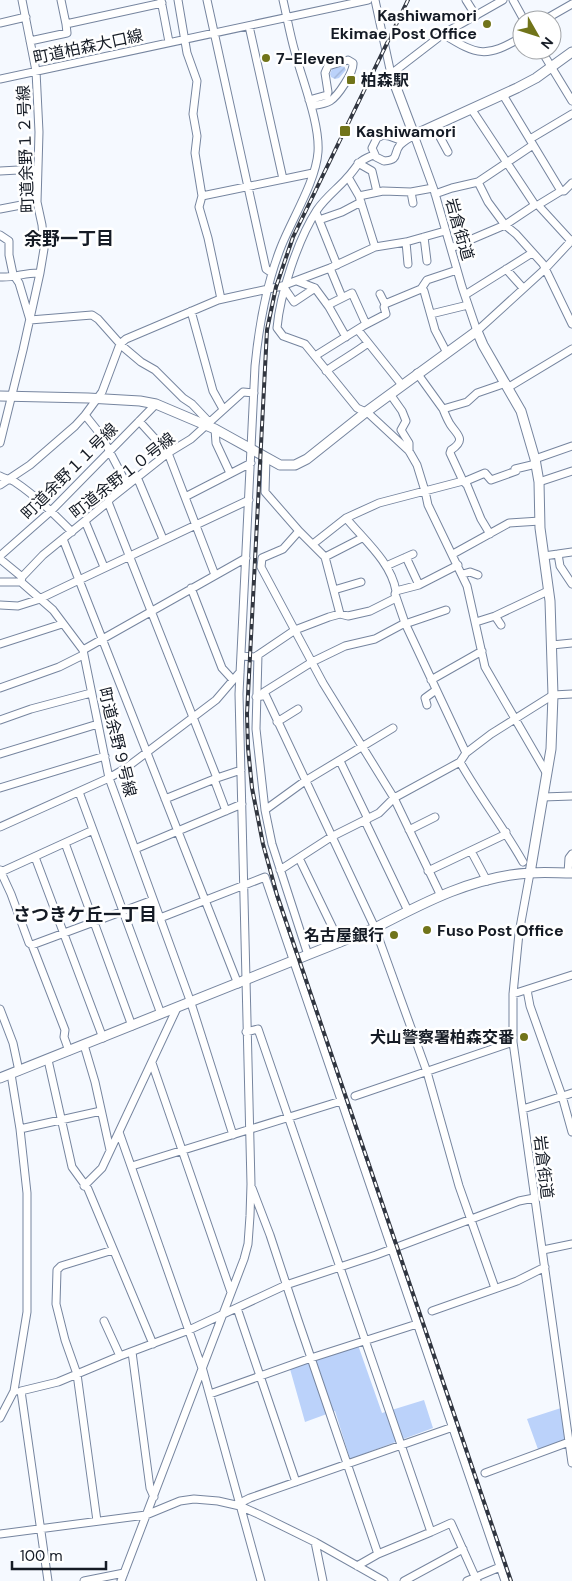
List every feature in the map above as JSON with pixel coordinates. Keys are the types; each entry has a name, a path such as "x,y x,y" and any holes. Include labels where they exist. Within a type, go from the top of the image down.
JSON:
{"main road":[{"path":"391,74 414,135 472,110 536,78 572,52"},
{"path":"0,396 135,400 156,404 207,423 215,430 266,458 285,466 299,464 417,373 477,331 521,411 539,482 540,521 552,645 553,695 551,749 530,873"},
{"path":"0,1078 375,928 441,896 486,880 530,873 570,873"}],"street":[{"name":"町道余野１２号線","path":"0,443 30,320 44,249 42,225 37,202 39,132 36,71 22,0"},
{"path":"30,41 67,33 61,0"},
{"path":"178,0 187,52 197,81 193,114 197,136 195,153 202,196 199,207 208,238 220,299"},
{"path":"207,0 266,269 272,273"},
{"path":"121,1581 244,1259 248,1244 251,1184 246,1032 241,982 243,884 239,718 254,393 259,329 267,289 283,241 313,173 318,153 310,103 294,51 283,0"},
{"name":"町道柏森大口線","path":"0,79 368,0"},
{"path":"376,0 391,74 443,34 503,0"},
{"path":"466,0 476,16"},
{"path":"66,24 162,1 169,42"},
{"path":"0,23 26,17"},
{"path":"249,26 283,179"},
{"path":"443,34 466,47 482,52 496,50 512,42"},
{"path":"348,60 353,63 354,66 346,81 334,98 329,102 310,103 327,96 325,69 328,66 348,60"},
{"path":"547,60 572,101"},
{"path":"326,78 334,83 346,81"},
{"path":"503,95 561,191"},
{"path":"472,110 537,205 572,240 544,269 477,331"},
{"path":"319,220 342,212 360,199 377,192 434,191 478,182 507,163 532,142 572,114"},
{"path":"434,126 448,152"},
{"path":"387,135 400,140 414,135 400,145 397,154 391,160 384,162 377,159 374,155 373,144 380,136 387,135"},
{"name":"岩倉街道","path":"414,135 434,191 464,295 477,331"},
{"path":"374,155 364,158 358,163 348,177 316,212 299,248 280,305 278,330 282,336 304,344 357,408 367,412 409,451 417,465 426,490 428,505 463,574 476,622 485,667 547,774"},
{"path":"358,163 372,171 377,192"},
{"path":"0,172 37,169"},
{"path":"202,196 313,173"},
{"path":"348,177 360,199 375,247"},
{"path":"478,182 488,202 505,225 516,234 543,264 572,324"},
{"path":"451,248 505,225 564,191 572,183"},
{"path":"411,192 413,203"},
{"path":"0,209 37,202"},
{"path":"316,212 342,298"},
{"path":"0,485 30,465 85,415 102,392 120,344 126,339 220,299 286,287 297,280 334,267 375,247 406,242 445,231"},
{"path":"0,234 9,241 9,255 30,320 92,315 120,344 141,362 154,370 183,398 192,404 207,423"},
{"path":"424,237 427,261"},
{"path":"406,242 408,264"},
{"path":"464,295 532,253"},
{"path":"506,269 523,288"},
{"path":"385,304 421,289 427,280 457,270"},
{"path":"0,277 40,273"},
{"path":"297,280 315,288 329,307 346,338"},
{"path":"286,287 294,302 315,288"},
{"path":"421,289 424,291 435,330 447,353"},
{"path":"329,307 330,304 352,293 366,324"},
{"path":"314,356 386,314 385,304 380,294"},
{"path":"430,314 454,310 468,305"},
{"path":"191,310 213,391 223,409"},
{"path":"358,330 402,385"},
{"path":"326,371 368,342"},
{"path":"443,409 467,402 477,394 507,385 570,350 572,359"},
{"path":"417,373 443,409 450,425 459,434 460,440 458,445 450,453 490,534"},
{"name":"町道余野１０号線","path":"22,579 43,555 137,477 168,453 191,439 243,392 254,393"},
{"path":"390,394 402,411 406,421 401,430 408,443 409,451"},
{"name":"町道余野１１号線","path":"0,557 51,511 156,404"},
{"path":"85,415 101,435 127,485"},
{"path":"138,421 168,453 215,575"},
{"path":"215,430 216,443 230,473"},
{"path":"313,544 346,518 379,502 464,481 485,473 491,480 572,446"},
{"path":"266,458 265,492 325,557 340,614"},
{"path":"185,497 251,463"},
{"path":"539,482 572,471"},
{"path":"0,476 13,481 51,511 72,532"},
{"path":"137,477 163,539"},
{"path":"0,605 18,606 41,598 249,500"},
{"path":"108,502 193,717 226,811"},
{"path":"346,518 386,566 405,623 466,753"},
{"path":"85,521 104,567"},
{"path":"452,554 509,524 540,521"},
{"path":"299,531 283,549 262,558 261,567 312,662 394,798 441,896"},
{"path":"325,557 362,538"},
{"path":"63,539 165,799 179,830 205,901 241,982"},
{"path":"544,556 572,552"},
{"path":"558,554 560,566 572,584"},
{"path":"386,566 409,555 419,584"},
{"name":"町道余野９号線","path":"0,557 53,610 83,652 109,778 190,1003 234,1135"},
{"path":"0,688 59,667 102,638 246,558"},
{"path":"241,656 258,656 295,630 340,614 348,616 370,611 396,595 458,565"},
{"path":"463,574 470,572 478,575"},
{"path":"0,582 22,579"},
{"path":"334,590 362,582"},
{"path":"191,588 222,668 234,680"},
{"path":"476,622 494,616 548,591"},
{"path":"256,697 262,696 264,692 312,662 345,646 374,639 405,623 446,610"},
{"path":"494,616 501,625"},
{"path":"0,644 62,624"},
{"path":"552,645 572,643"},
{"path":"431,680 482,651"},
{"path":"258,656 256,697 257,745 265,810 272,844 308,955"},
{"path":"0,827 109,778 126,768 216,700 240,672"},
{"path":"426,705 425,698 436,690"},
{"path":"264,692 375,928 427,1072 459,1186 495,1288"},
{"path":"0,720 31,709 91,693"},
{"path":"280,870 331,837 379,813 394,798 460,762 466,753 530,708 553,695 572,694"},
{"path":"277,722 298,709"},
{"path":"0,754 98,724"},
{"path":"265,810 305,781 393,728"},
{"path":"0,788 105,756"},
{"path":"340,761 408,911"},
{"path":"460,762 506,832 523,862"},
{"path":"165,799 241,770"},
{"path":"79,792 161,1014"},
{"path":"543,797 572,796"},
{"path":"135,849 242,804"},
{"path":"409,830 435,817"},
{"path":"69,1052 64,1037 65,1030 32,945 29,943 11,894 0,871 93,830"},
{"path":"428,871 506,832"},
{"path":"65,843 132,1026"},
{"path":"470,851 486,880"},
{"path":"570,873 569,858 572,854"},
{"path":"35,857 103,1038"},
{"path":"299,858 340,942"},
{"name":"岩倉街道","path":"530,873 519,933 513,994 513,1042 572,1463"},
{"path":"160,918 265,877 505,1581"},
{"path":"32,945 153,900"},
{"path":"513,994 572,975"},
{"path":"527,990 538,1032 562,1096 572,1132"},
{"path":"84,1186 102,1168 177,1008"},
{"path":"0,1009 13,1043 20,1129 28,1193 27,1312 18,1391 48,1581"},
{"path":"246,1032 258,1029 340,1266 364,1342 431,1532"},
{"path":"355,1096 513,1042"},
{"path":"84,1045 110,1150"},
{"path":"48,1060 72,1167 88,1189 152,1344"},
{"path":"152,1063 231,1292"},
{"path":"523,1108 572,1093"},
{"path":"132,1166 342,1101"},
{"path":"20,1129 101,1111"},
{"path":"119,1132 190,1330 210,1394 261,1581"},
{"path":"251,1184 378,1554"},
{"path":"0,1418 18,1391 58,1382 190,1330 286,1285 518,1201 534,1198"},
{"path":"543,1250 572,1244"},
{"path":"97,1521 77,1374 65,1340 56,1304 58,1270 62,1266 113,1250"},
{"path":"432,1311 517,1281 545,1267"},
{"path":"236,1308 296,1482"},
{"path":"104,1321 120,1356"},
{"path":"210,1394 311,1358 418,1324"},
{"path":"132,1352 150,1488 154,1497"},
{"path":"240,1506 250,1498 453,1427"},
{"path":"485,1473 569,1442"},
{"path":"0,1534 146,1515 180,1501 194,1499 218,1501 240,1506 315,1542 381,1580"},
{"path":"358,1566 378,1554 451,1523 477,1579"},
{"path":"315,1542 323,1581"},
{"path":"404,1581 463,1549"},
{"path":"467,1581 477,1579 500,1567"},
{"path":"84,1581 124,1573"}],"shaded area":[{"path":"344,66 346,70 339,78 331,77 332,69"},
{"path":"358,1345 382,1413 424,1400 433,1428 350,1459 335,1411 305,1422 290,1369"},
{"path":"561,1408 566,1441 539,1452 527,1419"}],"railway":[{"path":"408,0 293,237 276,287 267,330 247,714 248,748 252,788 263,844 277,895 511,1581"}],"place":[{"name":"Kashiwamori Ekimae Post Office","path":"487,24"},
{"name":"7-Eleven","path":"266,58"},
{"name":"柏森駅","path":"351,80"},
{"name":"Kashiwamori","path":"345,131"},
{"name":"Fuso Post Office","path":"427,930"},
{"name":"名古屋銀行","path":"394,935"},
{"name":"犬山警察署柏森交番","path":"524,1037"}],"district":[{"name":"余野一丁目","path":"69,239"},
{"name":"さつきケ丘一丁目","path":"85,915"}]}
